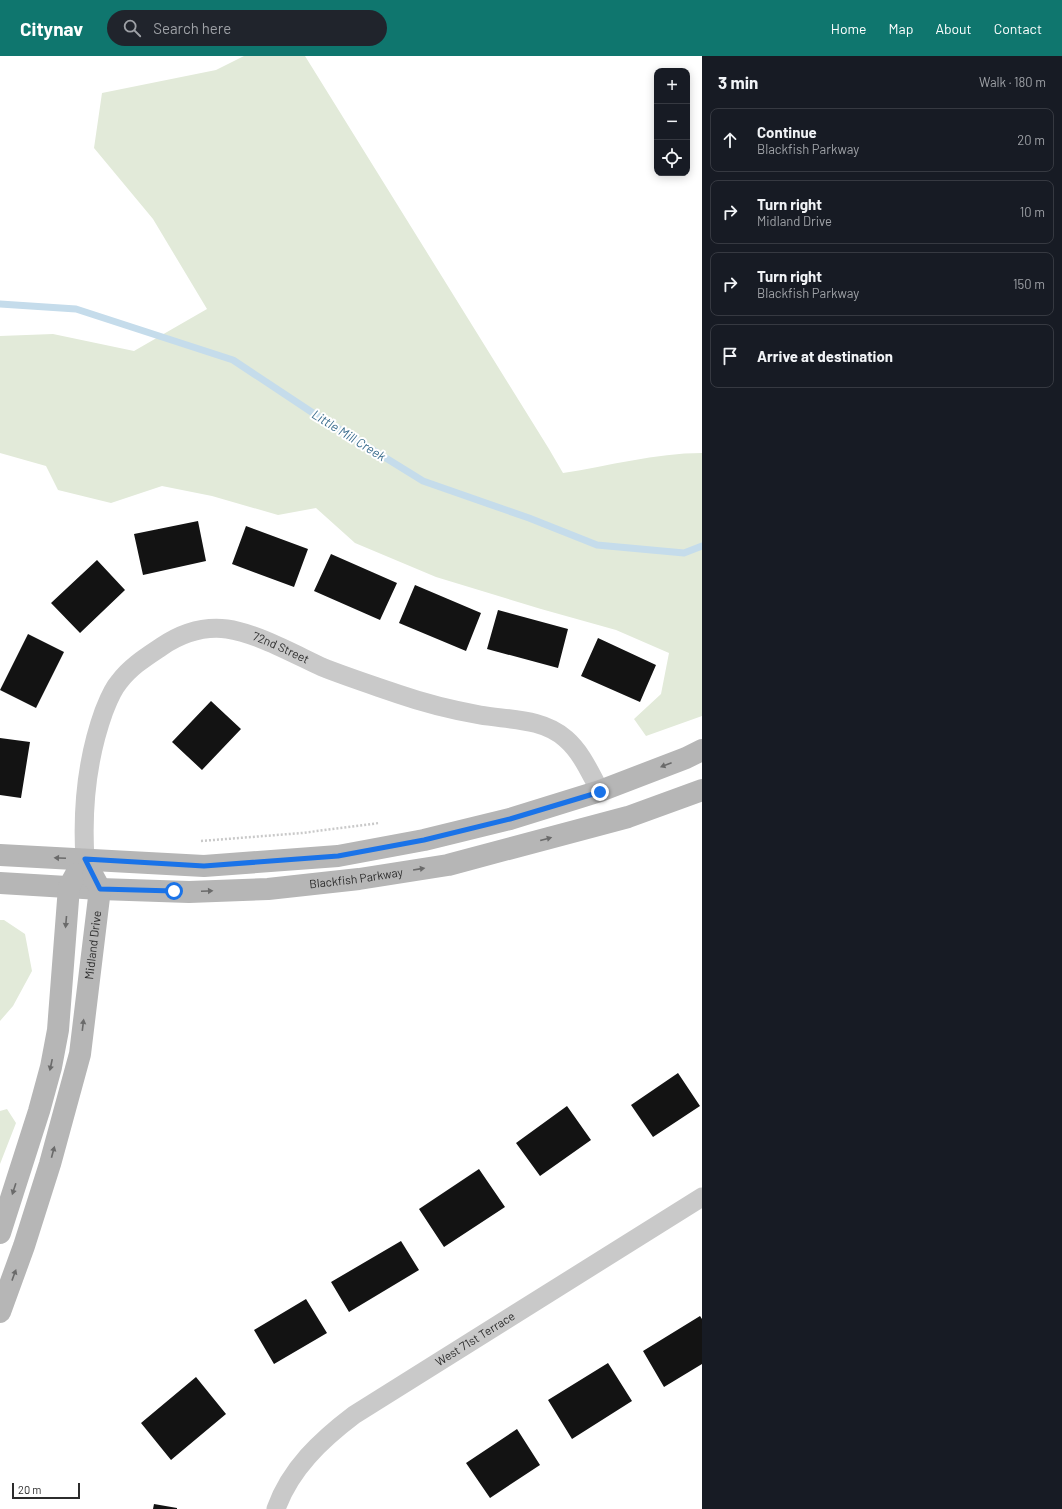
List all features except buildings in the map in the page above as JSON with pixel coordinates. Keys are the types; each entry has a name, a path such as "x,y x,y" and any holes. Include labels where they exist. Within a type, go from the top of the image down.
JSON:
{"main road":[{"name":"Blackfish Parkway","path":"0,855 204,866 338,856 424,840 510,819 600,792 702,750"},
{"name":"Blackfish Parkway","path":"0,883 100,889 189,892 268,889 359,879 448,864 628,817 702,790"},
{"path":"85,859 100,889"},
{"path":"0,1233 40,1111 51,1067 58,1030 68,887 85,859"},
{"name":"Midland Drive","path":"0,1312 27,1239 50,1164 80,1054 100,889"}],"street":[{"name":"72nd Street","path":"85,859 85,809 91,754 105,709 118,682 131,668 169,642 187,633 206,629 226,629 246,633 338,674 424,703 479,715 537,723 551,729 565,738 584,762 600,792"},
{"name":"West 71st Terrace","path":"276,1509 280,1498 292,1477 315,1447 331,1432 354,1415 702,1197"}],"path":[{"path":"194,842 302,833 386,822"}],"green space":[{"path":"244,56 305,56 563,473 649,457 702,453 702,716 646,736 634,719 661,694 669,653 616,630 436,577 355,543 316,508 278,515 212,496 162,486 111,503 58,490 46,466 0,453 0,336 53,334 134,351 207,309 153,219 94,148 102,93 216,70"},
{"path":"0,920 4,920 25,934 32,971 13,1006 0,1021"},
{"path":"7,1109 16,1123 0,1164 0,1111"}],"waterway":[{"name":"Little Mill Creek","path":"0,304 76,309 233,360 313,413 423,481 529,518 597,545 684,553 702,546"}],"route":[{"path":"174,891 100,889 85,859 204,866 338,856 424,840 510,819 600,792"}]}
